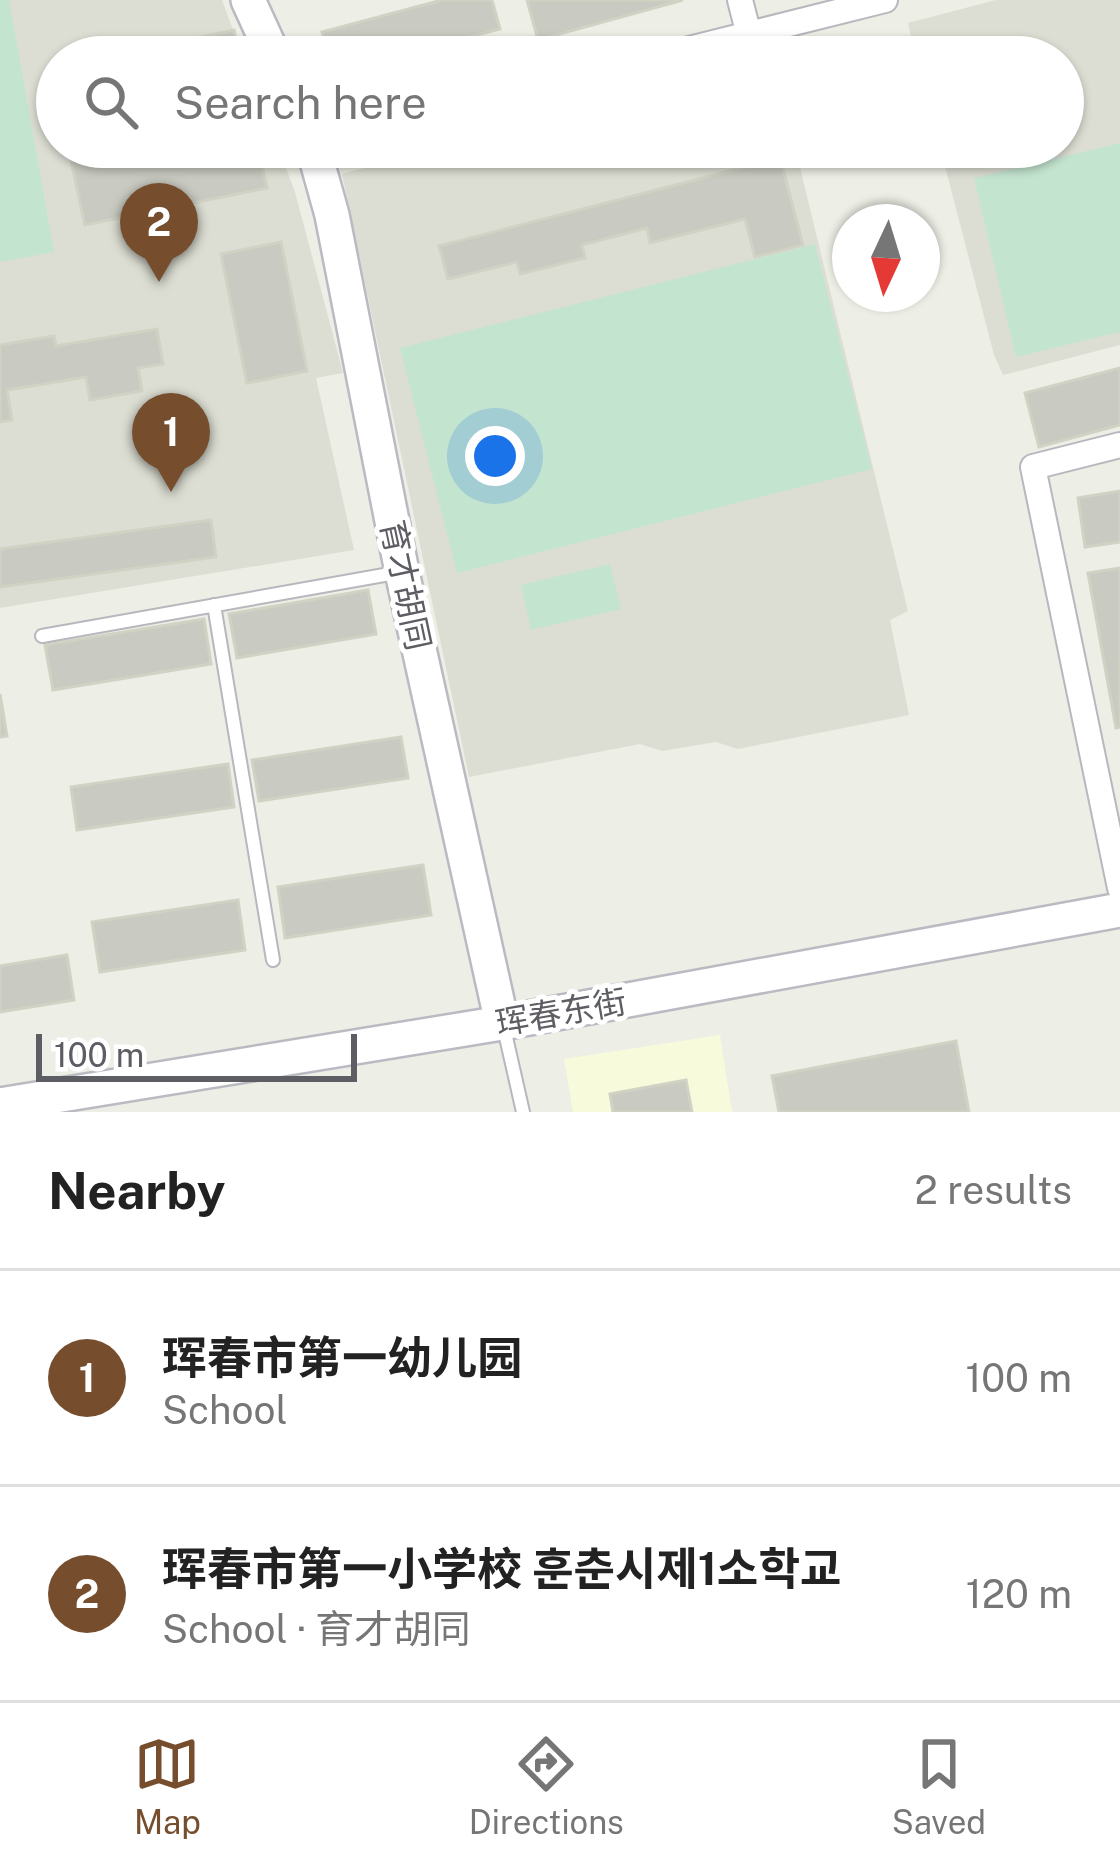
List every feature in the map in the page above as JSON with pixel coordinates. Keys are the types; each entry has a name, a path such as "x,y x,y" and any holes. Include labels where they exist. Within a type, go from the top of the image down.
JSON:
{"main road":[{"path":"248,0 264,36"},
{"name":"育才胡同","path":"319,168 502,1023"},
{"name":"珲春东街","path":"0,1106 502,1023 1120,910"}],"street":[{"path":"740,0 749,34"},
{"path":"741,36 885,0"},
{"path":"1120,445 1033,467 1120,888"}],"lane":[{"path":"42,637 402,572"},
{"path":"214,605 273,960"},
{"path":"502,1023 524,1112"}],"shaded area":[{"path":"0,0 222,0 235,36 36,36 36,168 286,168 343,373 316,378 354,550 0,608"},
{"path":"0,0 9,0 54,252 0,262"},
{"path":"996,0 1120,0 1120,345 1003,375 945,168 1084,168 1084,36 911,36 908,23"},
{"path":"1120,143 1120,332 1016,357 974,178 1016,168 1084,168 1084,152"},
{"path":"364,168 800,168 908,611 890,620 909,715 738,749 716,742 662,751 640,744 469,777 342,174"},
{"path":"815,244 872,469 457,573 400,348"},
{"path":"610,564 621,609 531,630 521,585"},
{"path":"720,1035 732,1112 573,1112 564,1059"}],"building":[{"path":"442,0 492,0 500,29 474,36 323,36 322,32"},
{"path":"527,0 683,0 552,36 537,36"},
{"path":"234,30 235,36 205,36"},
{"path":"73,168 263,168 267,188 85,225"},
{"path":"741,168 783,168 803,245 755,257 745,219 650,243 647,228 582,245 585,258 520,274 517,262 448,279 439,246"},
{"path":"281,242 307,371 247,383 221,254"},
{"path":"157,329 163,364 138,368 142,391 90,400 86,377 7,390 12,420 0,422 0,345 54,336 56,346"},
{"path":"1120,368 1120,425 1039,447 1025,393"},
{"path":"1120,491 1120,542 1085,547 1078,498"},
{"path":"211,520 216,557 0,587 0,549"},
{"path":"1120,568 1120,727 1116,728 1088,573"},
{"path":"368,590 376,634 237,658 229,614"},
{"path":"204,619 211,664 53,690 45,645"},
{"path":"0,694 7,736 0,737"},
{"path":"401,737 408,778 259,801 252,760"},
{"path":"228,764 234,807 77,830 71,787"},
{"path":"423,865 431,915 285,938 278,887"},
{"path":"238,900 245,950 100,972 92,922"},
{"path":"67,955 74,1000 0,1012 0,966"},
{"path":"956,1041 969,1112 779,1112 772,1076"},
{"path":"686,1080 692,1112 613,1112 610,1094"}],"place":[{"name":"珲春市第一小学校 훈춘시제1소학교","path":"159,282"},
{"name":"珲春市第一幼儿园","path":"171,492"}]}
